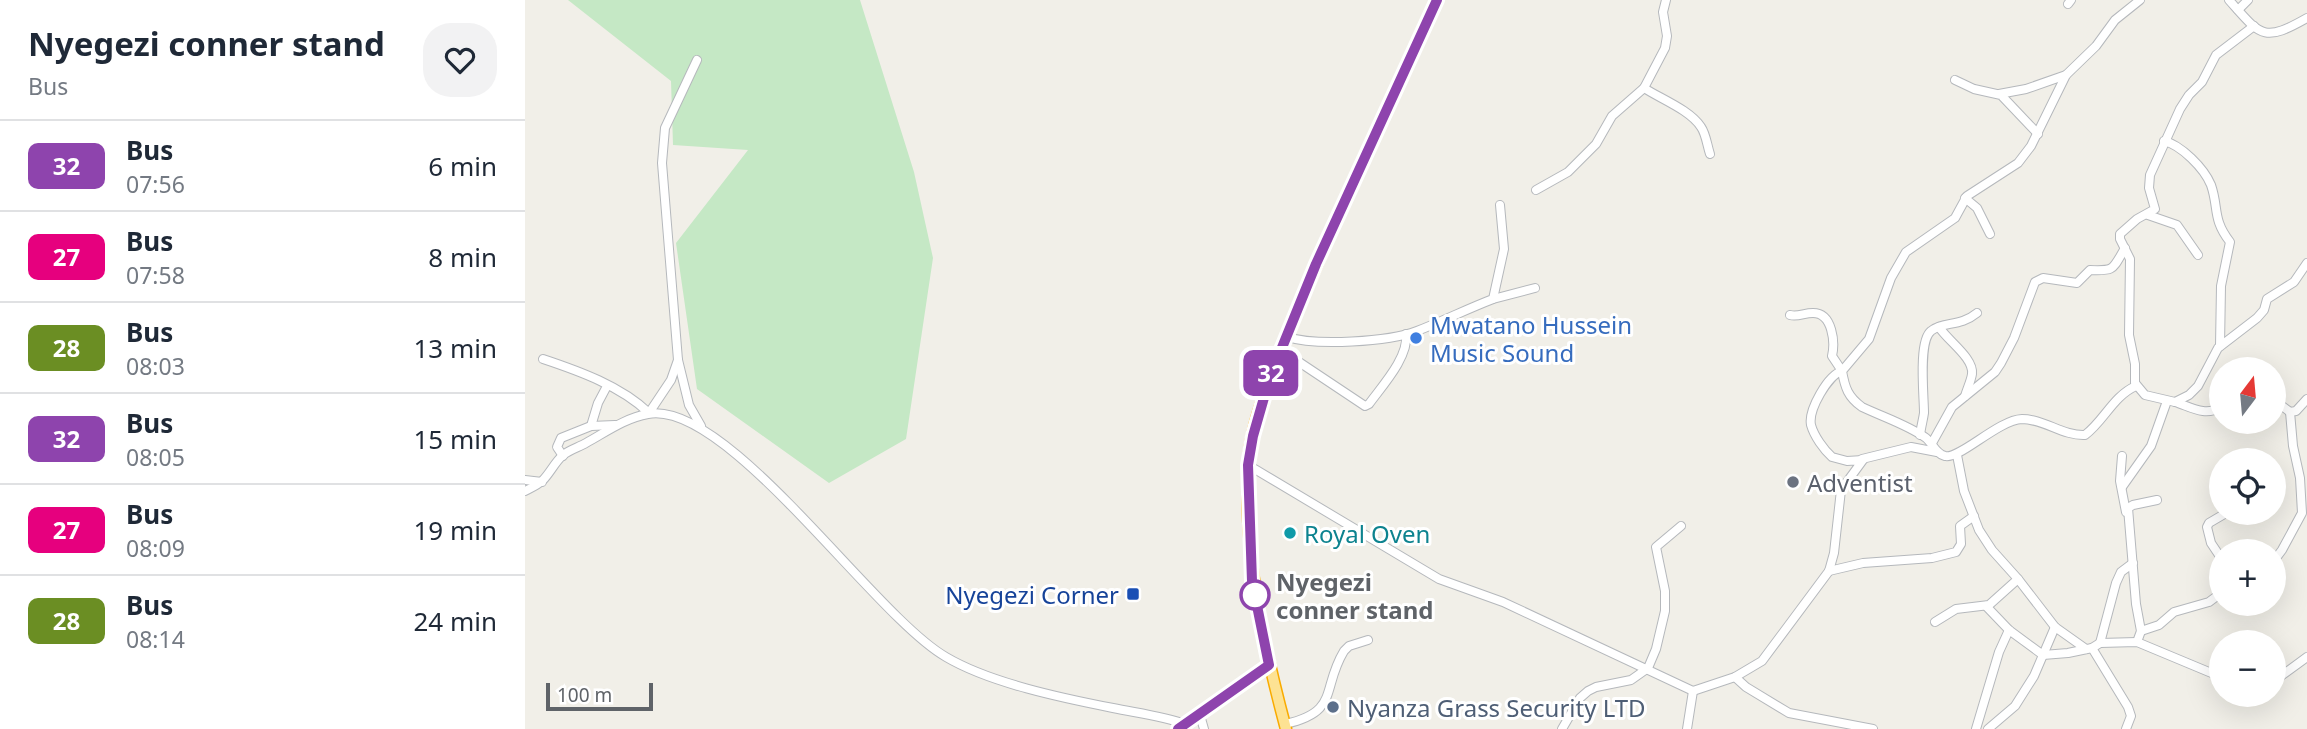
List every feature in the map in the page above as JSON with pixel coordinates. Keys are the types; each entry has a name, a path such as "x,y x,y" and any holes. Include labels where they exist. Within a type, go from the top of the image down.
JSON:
{"highway":[{"path":"1286,727 1269,665 1252,581 1248,465 1253,436 1270,377 1316,264 1437,0"}],"main road":[{"path":"1182,727 1269,665"}],"street":[{"path":"1536,190 1568,172 1596,145 1612,116 1644,88 1667,40 1663,12 1666,0"},
{"path":"2136,386 2120,395 2086,435 2078,435 2039,422 2017,420 2004,424 1957,455 1947,457 1914,447 1863,460 1847,461 1832,457 1811,425 1812,414 1824,384 1837,372 1842,371 1869,339 1891,278 1906,252 1955,218 1965,198 2014,166 2038,134 2066,75 2096,46 2118,18 2140,0"},
{"path":"2229,0 2245,19 2263,32 2273,34 2307,18"},
{"path":"2238,10 2248,0"},
{"path":"2245,19 2245,31"},
{"path":"2209,412 2145,396 2136,386 2130,339 2130,260 2120,239 2121,234 2137,219 2155,209 2149,188 2150,175 2184,102 2202,82 2216,55 2254,26"},
{"path":"697,60 665,128 662,163 678,360 689,405 702,427"},
{"path":"1955,80 1975,89 1999,94 2026,89 2066,75"},
{"path":"1644,88 1696,121 1701,127 1710,153"},
{"path":"1999,94 2038,134"},
{"path":"2164,141 2183,149 2206,177 2213,191 2218,223 2230,242 2221,286 2220,346"},
{"path":"1965,198 1977,208 1990,234"},
{"path":"1493,299 1504,249 1500,205"},
{"path":"2147,215 2177,225 2198,254"},
{"path":"1932,443 1952,407 1995,372 2001,363 2027,306 2032,286 2037,280 2043,278 2077,283 2089,270 2110,270 2125,248"},
{"path":"2122,487 2151,446 2171,401 2189,395 2198,386 2220,346 2257,318 2264,310 2267,299 2294,282 2307,263"},
{"path":"1287,337 1299,341 1341,343 1406,334 1470,306 1535,288"},
{"path":"1920,435 1925,344 1930,332 1939,327 1962,323 1977,313"},
{"path":"1790,315 1821,314 1829,324 1834,340 1832,356 1842,371 1846,390 1853,400 1920,435 1932,443 1937,452"},
{"path":"1939,327 1950,343 1970,363 1972,373 1965,396"},
{"path":"1281,350 1365,406 1403,356 1407,344 1406,334"},
{"path":"543,359 570,368 637,401 649,413"},
{"path":"649,413 671,380 678,360"},
{"path":"591,426 598,402 607,386"},
{"path":"2286,409 2290,412 2296,411 2307,399"},
{"path":"2286,543 2302,513 2302,488 2293,446 2290,412"},
{"path":"525,491 541,482 563,456 616,425 649,413 685,419 702,427 777,492 817,531 863,583 928,646 947,658 1010,683 1182,727"},
{"path":"563,456 557,447 561,438 591,426 616,425"},
{"path":"1957,455 1962,484 1979,530 1992,550 2055,627 2089,648 2128,708 2131,716 2126,729"},
{"path":"2122,456 2123,502 2127,515 2141,631 2137,642"},
{"path":"1248,465 1439,579 1503,602 1693,691 1735,677 1762,661 1829,570 1834,553 1841,490 1863,460"},
{"path":"525,480 541,482"},
{"path":"2127,515 2130,505 2157,500"},
{"path":"1829,570 1863,563 1932,558 1956,552 1961,544 1960,526 1974,516"},
{"path":"1562,729 1580,698 1588,691 1631,680 1648,668 1656,649 1665,611 1665,591 1656,547 1681,526"},
{"path":"2100,643 2116,583 2121,572 2133,563"},
{"path":"1935,622 1958,608 1986,606 2018,579"},
{"path":"2141,631 2159,625 2173,612 2209,602"},
{"path":"1986,606 2009,630 2043,656 2069,653 2100,643 2137,642 2209,672"},
{"path":"1988,729 2015,706 2043,656 2055,627"},
{"path":"1976,729 1999,652 2009,630"},
{"path":"1286,727 1314,715 1322,707 1344,651 1349,646 1367,640"},
{"path":"2286,672 2307,657"},
{"path":"1735,677 1746,687 1789,713 1873,729"},
{"path":"1687,729 1693,691"},
{"path":"1200,715 1203,729"}],"green space":[{"path":"568,0 860,0 914,172 933,258 906,439 829,483 697,389 676,243 748,150 673,145 671,81"}],"bus line":[{"name":"32","path":"1178,729 1269,665 1252,581 1248,465 1253,436 1270,377 1316,264 1437,0"}],"place":[{"name":"Mwatano Hussein Music Sound","path":"1416,338"},
{"name":"Adventist","path":"1793,482"},
{"name":"Royal Oven","path":"1290,533"},
{"name":"Nyegezi Corner","path":"1133,594"},
{"name":"Nyegezi conner stand","path":"1255,595"},
{"name":"Nyanza Grass Security LTD","path":"1333,707"}]}
